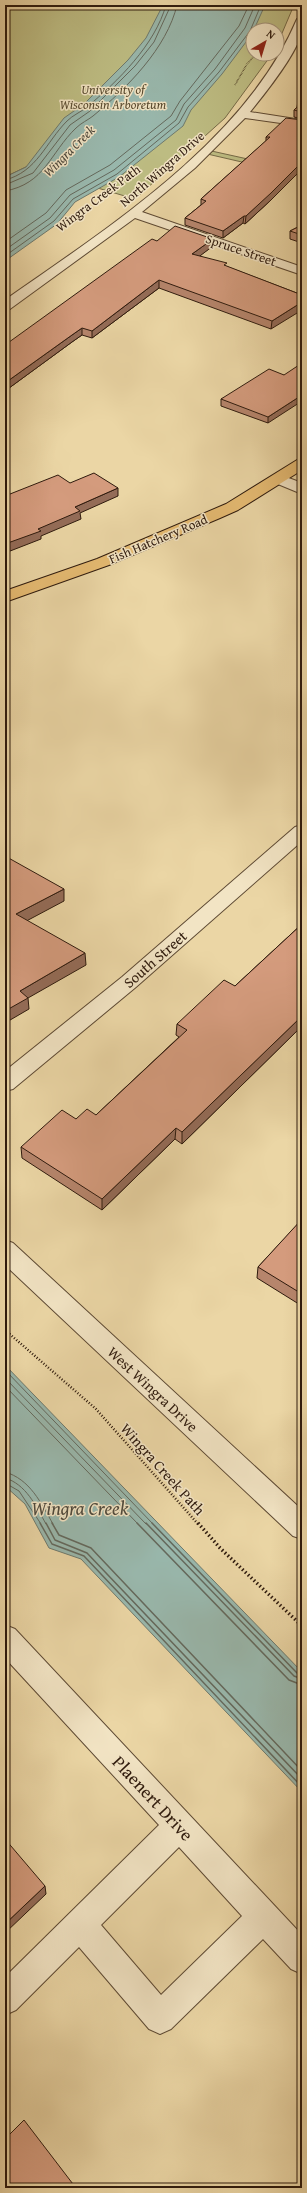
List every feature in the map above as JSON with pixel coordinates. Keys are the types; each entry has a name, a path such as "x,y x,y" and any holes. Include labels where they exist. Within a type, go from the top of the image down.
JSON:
{"main road":[{"name":"Fish Hatchery Road","path":"5,597 103,562 214,515 278,479 302,463"}],"street":[{"name":"North Wingra Drive","path":"5,306 135,214 193,164 243,114 273,75 301,26"},
{"path":"243,114 302,123"},
{"name":"Spruce Street","path":"135,214 302,271"},
{"path":"278,479 302,488"},
{"name":"South Street","path":"5,1083 129,982 302,831"},
{"name":"West Wingra Drive","path":"5,1250 302,1527"},
{"name":"Plaenert Drive","path":"5,1638 302,1958"},
{"path":"5,1998 179,1826"},
{"path":"80,1925 160,2018 264,1916"}],"path":[{"path":"234,88 249,62"},
{"name":"Wingra Creek Path","path":"5,1330 96,1409 220,1548 302,1626"}],"green space":[{"name":"University of Wisconsin Arboretum","path":"5,5 294,5 285,26 285,22 245,22 245,62 266,62 225,118 135,199 26,167 5,177"},
{"path":"207,150 302,171 302,176 203,153"}],"water":[{"name":"Wingra Creek","path":"163,5 265,5 257,22 245,22 245,43 222,74 191,110 183,126 119,177 75,202 57,224 5,261 5,177 26,167 64,118 84,104 128,60 146,38"},
{"name":"Wingra Creek","path":"5,1365 302,1672 302,1792 81,1559 49,1548 25,1504 5,1486"}],"building":[{"path":"302,103 302,112 294,110"},
{"path":"286,118 302,120 302,162 271,193 246,216 223,231 185,218 206,201 201,199 270,137 266,137"},
{"path":"302,225 302,235 290,231"},
{"path":"175,226 213,239 192,254 227,263 224,265 302,295 302,302 272,321 159,280 92,331 82,328 5,383 5,345 152,239 157,241"},
{"path":"302,363 302,395 268,417 221,399 269,369 284,375"},
{"path":"94,473 118,488 75,507 80,511 38,529 41,531 5,544 5,496 58,475 70,483"},
{"path":"5,856 64,889 16,914 85,953 20,991 28,998 5,1011"},
{"path":"302,924 302,1016 182,1132 176,1128 102,1199 21,1147 62,1110 76,1119 87,1109 96,1115 187,1030 177,1024 224,980 235,986"},
{"path":"302,1219 302,1294 258,1267"},
{"path":"5,1839 45,1886 5,1924"},
{"path":"24,2120 76,2188 5,2188 5,2139"}]}
